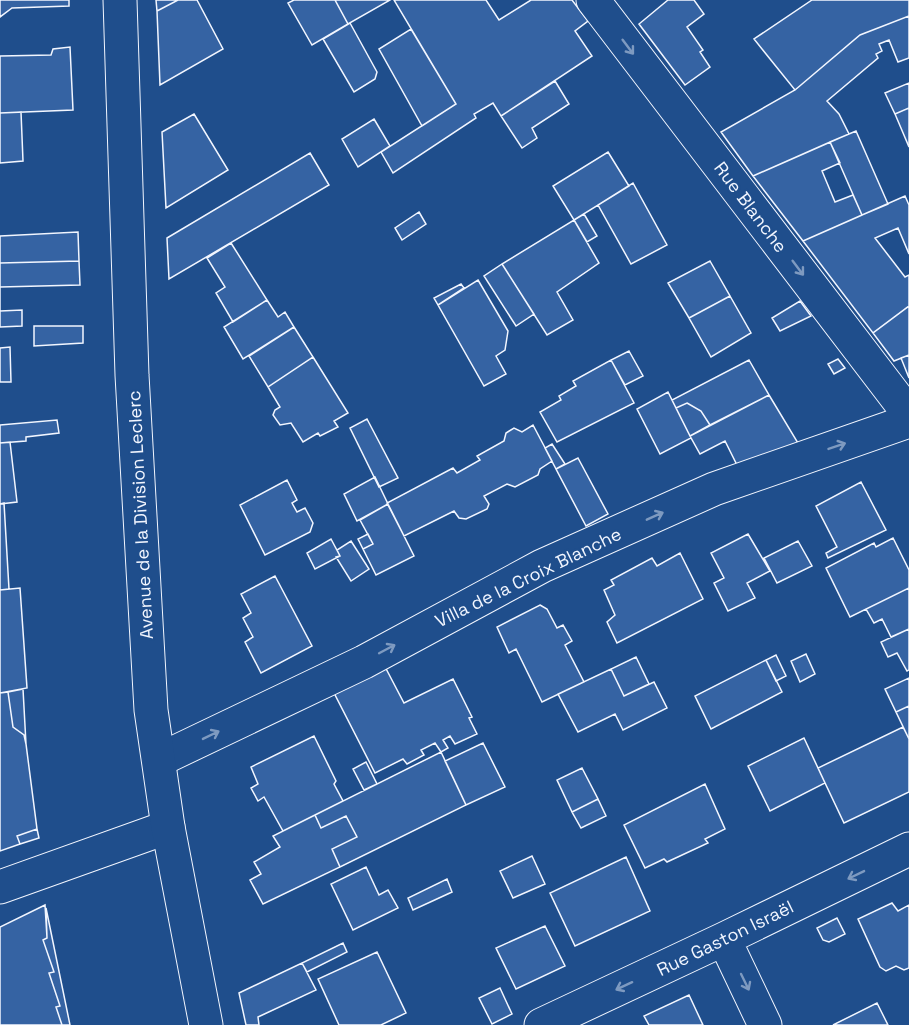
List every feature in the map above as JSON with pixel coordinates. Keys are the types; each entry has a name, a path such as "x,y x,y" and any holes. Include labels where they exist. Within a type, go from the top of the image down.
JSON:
{"street":[{"name":"Avenue de la Division Leclerc","path":"120,0 132,375 151,710 168,827 206,1025"},
{"name":"Rue Blanche","path":"593,0 909,414"},
{"name":"Villa de la Croix Blanche","path":"159,760 364,662 542,566 714,489 909,421"},
{"path":"0,887 168,827"},
{"name":"Rue Gaston Israël","path":"541,1025 909,849"},
{"path":"724,939 765,1025"}],"building":[{"path":"0,0 69,0 69,6 12,8 0,17"},
{"path":"156,0 178,0 157,11"},
{"path":"178,0 197,0 223,49 160,85 157,11"},
{"path":"294,0 335,0 348,24 312,45 288,3"},
{"path":"335,0 390,0 348,24"},
{"path":"394,0 486,0 499,20 531,0 572,0 588,21 575,31 592,56 501,116 493,103 474,114 476,118 393,173 381,152 456,104"},
{"path":"668,0 694,0 704,14 687,27 703,50 700,52 710,67 685,85 639,24"},
{"path":"812,0 909,0 909,16 860,35 795,90 754,39"},
{"path":"909,16 909,58 898,62 889,40 879,44 882,51 876,54 878,58 827,101 839,114 849,134 753,176 721,132 795,90 860,35"},
{"path":"350,23 377,72 375,79 354,92 323,39"},
{"path":"411,29 456,104 422,126 379,49"},
{"path":"70,47 73,110 0,113 0,56 51,55 53,49"},
{"path":"555,81 569,104 532,128 537,138 522,148 501,116"},
{"path":"909,83 909,108 895,114 885,93"},
{"path":"909,108 909,147 895,114"},
{"path":"21,112 23,161 0,163 0,113"},
{"path":"194,114 228,170 166,208 162,132"},
{"path":"374,119 390,146 358,167 342,139"},
{"path":"856,131 888,204 862,215 830,142"},
{"path":"830,142 840,163 822,171 835,202 853,195 862,215 803,241 753,176"},
{"path":"608,152 629,186 574,220 553,186"},
{"path":"310,153 329,185 169,279 167,238"},
{"path":"633,183 667,245 631,264 598,205"},
{"path":"905,196 909,205 909,254 898,228 875,238 905,277 909,275 909,306 873,333 803,241"},
{"path":"419,212 426,224 402,240 395,228"},
{"path":"584,214 597,236 587,242 574,220"},
{"path":"574,220 599,263 557,292 573,320 547,335 502,264"},
{"path":"78,232 79,261 0,263 0,236"},
{"path":"231,243 267,300 233,322 216,293 225,287 207,258"},
{"path":"79,261 80,285 0,287 0,263"},
{"path":"710,261 730,296 689,318 668,283"},
{"path":"502,264 534,314 516,326 484,276"},
{"path":"478,280 508,331 505,350 496,356 506,374 484,386 438,305"},
{"path":"461,284 464,288 438,305 434,298"},
{"path":"730,296 751,333 711,357 689,318"},
{"path":"267,300 278,317 285,312 294,327 243,359 224,327"},
{"path":"800,301 811,316 780,331 772,318"},
{"path":"909,306 909,355 894,361 873,333"},
{"path":"22,310 22,326 0,327 0,311"},
{"path":"34,326 83,326 83,343 34,346"},
{"path":"294,327 313,357 268,387 249,356"},
{"path":"10,347 11,382 0,382 0,348"},
{"path":"629,351 643,376 625,385 611,360"},
{"path":"909,355 909,378 901,358"},
{"path":"313,357 348,413 334,421 338,427 320,436 318,433 303,442 291,423 280,425 273,415 280,407 268,387"},
{"path":"838,359 845,368 834,374 828,364"},
{"path":"611,360 634,403 557,442 540,412 561,400 559,396 576,386 573,381"},
{"path":"749,360 769,395 710,425 701,411 687,403 676,408 672,400"},
{"path":"668,392 691,438 660,454 637,409"},
{"path":"769,395 801,448 739,469 725,441 700,454 690,436"},
{"path":"687,403 701,411 710,425 690,436 676,408"},
{"path":"367,419 398,478 379,487 350,428"},
{"path":"57,420 59,433 26,437 26,441 0,443 0,425"},
{"path":"533,425 552,461 540,469 538,475 515,487 507,484 484,496 489,504 487,509 466,519 459,518 454,511 404,536 387,503 453,468 457,473 480,460 477,456 504,441 506,433 514,428 522,432"},
{"path":"10,442 17,502 0,504 0,443"},
{"path":"552,444 565,464 556,469 545,448"},
{"path":"578,458 608,514 586,526 556,469"},
{"path":"375,477 388,504 357,521 344,494"},
{"path":"287,480 297,500 292,503 297,512 305,508 313,523 310,532 265,555 240,505"},
{"path":"861,482 886,530 828,558 826,553 837,547 816,506"},
{"path":"4,503 9,589 0,590 0,504"},
{"path":"388,504 414,556 376,575 363,549 373,544 360,520"},
{"path":"368,534 373,544 363,549 358,539"},
{"path":"748,534 770,571 747,583 755,598 728,611 714,583 724,578 711,553"},
{"path":"893,538 909,570 909,588 850,617 826,568 874,543 876,547"},
{"path":"331,539 340,556 315,569 307,553"},
{"path":"351,541 369,569 351,581 336,557 340,556 337,550"},
{"path":"798,541 812,566 777,583 764,558"},
{"path":"680,553 703,599 617,643 607,622 615,615 604,590 614,585 611,580 652,558 657,566"},
{"path":"275,576 312,646 261,673 245,642 253,637 243,618 251,613 241,594"},
{"path":"20,588 27,688 0,693 0,590"},
{"path":"909,588 909,629 891,637 882,619 874,623 866,609"},
{"path":"540,605 547,609 557,628 563,625 572,641 565,645 584,682 542,702 516,649 509,653 497,627"},
{"path":"909,629 909,670 907,671 897,653 888,657 881,642"},
{"path":"806,654 815,674 800,682 791,661"},
{"path":"776,655 786,676 776,681 766,660"},
{"path":"636,657 649,684 624,696 611,669"},
{"path":"766,660 782,692 711,729 695,696"},
{"path":"382,661 404,703 453,679 472,717 469,718 477,734 455,744 450,736 443,740 448,748 441,752 435,743 421,750 424,755 407,764 403,759 375,773 331,687"},
{"path":"611,669 624,696 654,682 667,708 623,730 615,714 578,732 558,694"},
{"path":"909,678 909,706 896,712 885,689"},
{"path":"23,689 26,744 24,735 13,727 8,692"},
{"path":"8,692 13,727 24,735 26,744 37,829 17,836 20,844 0,851 0,693"},
{"path":"909,706 909,739 896,712"},
{"path":"903,727 909,739 909,792 844,823 818,768"},
{"path":"314,736 343,801 283,831 264,797 258,801 251,788 258,784 251,767"},
{"path":"804,738 825,783 770,811 748,766"},
{"path":"483,743 505,787 466,805 445,761"},
{"path":"441,752 466,805 340,867 332,849 357,837 346,816 321,828 315,815"},
{"path":"366,762 377,784 364,790 353,769"},
{"path":"582,768 598,799 572,812 557,780"},
{"path":"705,784 725,829 705,839 708,843 667,862 664,859 645,868 624,825"},
{"path":"598,799 606,816 581,828 572,812"},
{"path":"315,815 321,828 346,816 357,837 332,849 340,867 263,904 250,880 261,874 254,862 280,847 273,836"},
{"path":"37,829 39,838 20,844 17,836"},
{"path":"532,856 545,884 513,898 500,871"},
{"path":"626,857 650,911 575,946 550,893"},
{"path":"366,867 379,895 388,890 398,908 353,930 331,884"},
{"path":"447,879 452,892 413,910 408,898"},
{"path":"892,903 898,911 909,905 909,968 904,970 896,966 886,971 880,967 858,919"},
{"path":"45,905 47,938 43,940 54,972 49,973 60,1006 56,1007 62,1025 0,1025 0,927"},
{"path":"46,908 70,1025 62,1025 56,1007 60,1006 49,973 54,972 43,940 47,938"},
{"path":"837,918 845,934 829,942 823,940 817,928"},
{"path":"545,926 565,966 516,989 496,948"},
{"path":"343,943 347,952 307,972 302,963"},
{"path":"377,952 406,1013 381,1025 339,1025 318,979"},
{"path":"302,963 316,990 258,1017 259,1025 246,1025 239,993"},
{"path":"500,988 512,1014 492,1024 479,998"},
{"path":"689,995 703,1025 649,1025 644,1016"},
{"path":"877,1003 888,1025 833,1025"}]}
